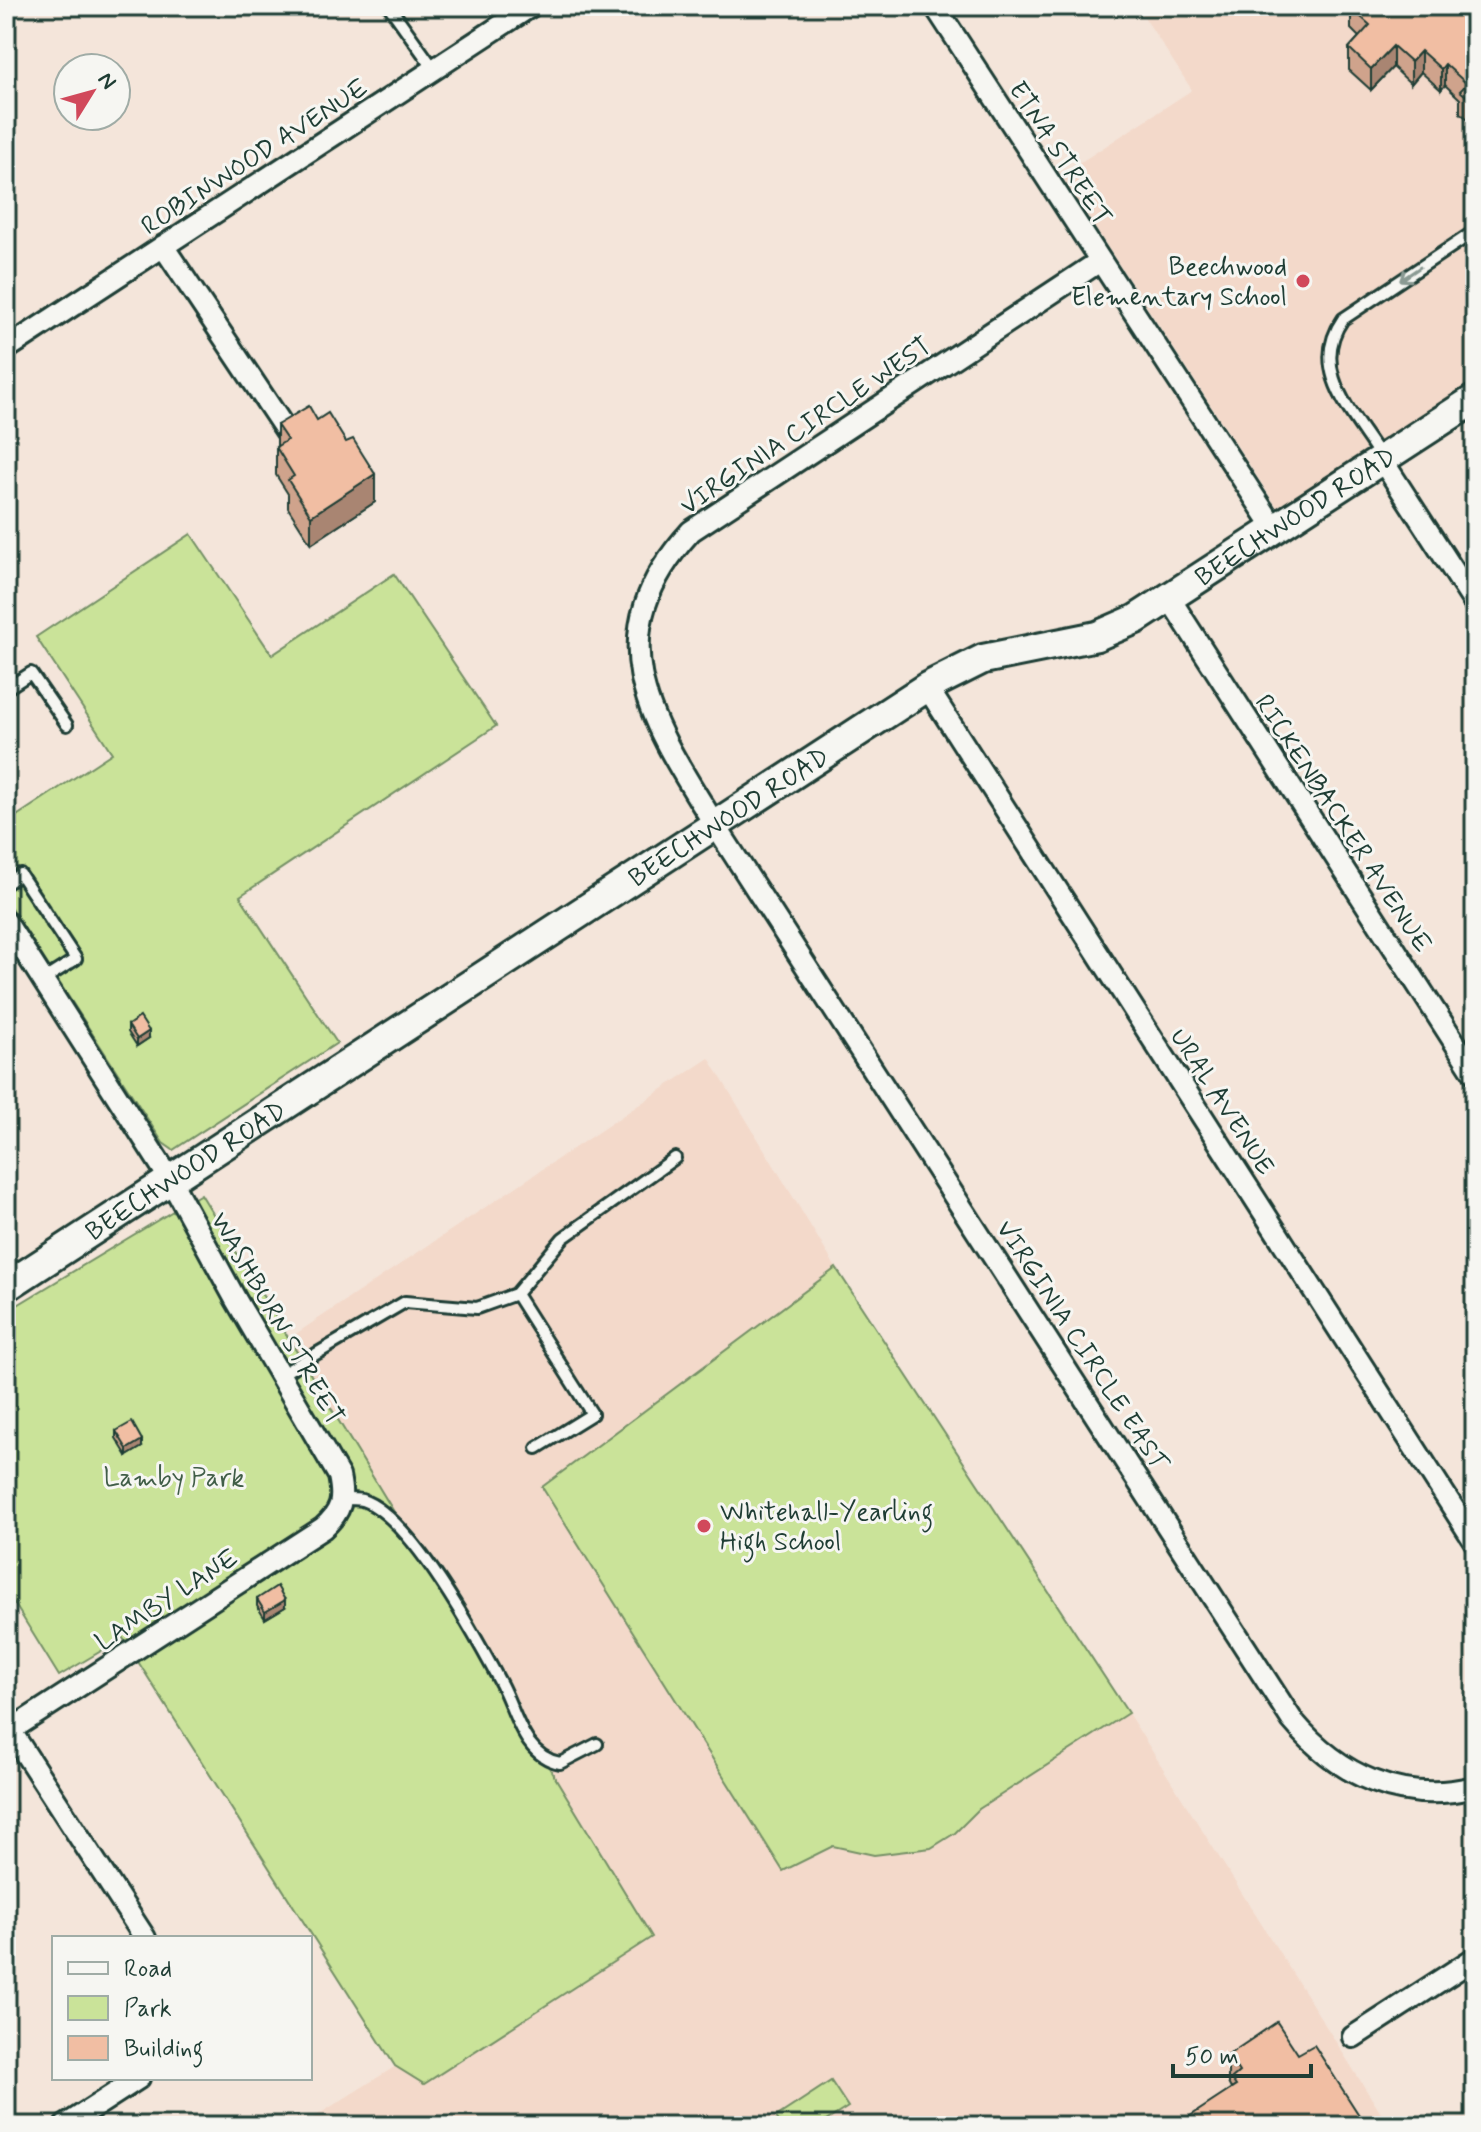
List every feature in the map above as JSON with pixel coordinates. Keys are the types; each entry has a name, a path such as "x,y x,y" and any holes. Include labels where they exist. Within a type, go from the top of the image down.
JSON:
{"street":[{"name":"ROBINWOOD AVENUE","path":"6,349 531,6"},
{"name":"ETNA STREET","path":"935,6 1275,529"},
{"path":"163,246 287,432"},
{"name":"VIRGINIA CIRCLE WEST","path":"715,825 659,732 639,679 639,652 647,599 678,545 723,507 1100,261"},
{"name":"BEECHWOOD ROAD","path":"6,1287 927,687 983,659 1097,636 1170,599 1475,399"},
{"path":"1382,460 1475,604"},
{"name":"RICKENBACKER AVENUE","path":"1170,599 1475,1074"},
{"name":"URAL AVENUE","path":"927,687 1475,1542"},
{"name":"VIRGINIA CIRCLE EAST","path":"715,825 1292,1720 1335,1763 1377,1784 1420,1792 1475,1787"},
{"name":"WASHBURN STREET","path":"6,922 171,1181 339,1476 344,1499"},
{"name":"LAMBY LANE","path":"8,1732 323,1528 337,1516 344,1499"},
{"path":"8,1732 144,1936"},
{"path":"1353,2037 1475,1958"},
{"path":"65,2126 136,2080"}],"lane":[{"path":"389,6 434,69"},
{"path":"1382,460 1333,379 1327,355 1331,337 1343,319 1475,231"},
{"path":"6,689 31,673 67,725"},
{"path":"6,884 20,874 76,959 43,980"},
{"path":"280,1375 405,1302 477,1308 516,1294 563,1238 675,1158"},
{"path":"516,1294 592,1414 537,1448"},
{"path":"344,1499 362,1500 380,1511 413,1542 474,1638 536,1751 560,1763 597,1744"}],"shaded area":[{"name":"Beechwood Elementary School","path":"1137,6 1475,6 1475,388 1281,513 1061,175 1192,90"},
{"name":"Whitehall-Yearling High School","path":"709,1058 836,1268 1128,1713 1389,2126 300,2126 396,2066 424,2083 288,1339"}],"green space":[{"path":"191,534 272,655 394,574 496,726 240,896 337,1043 173,1150 163,1143 6,900 6,823 112,753 36,637"},
{"name":"Lamby Park","path":"201,1194 652,1937 424,2084 395,2066 123,1638 59,1676 6,1590 6,1312"},
{"path":"836,1268 1128,1713 979,1809 955,1833 931,1848 874,1855 833,1846 783,1871 542,1487"},
{"path":"831,2081 848,2107 818,2126 782,2126 776,2117"}],"building":[{"path":"1475,6 1475,103 1460,91 1467,84 1445,64 1441,69 1421,51 1411,62 1393,46 1371,69 1349,48 1370,25 1351,8"},
{"path":"309,406 317,420 328,413 346,442 353,439 375,474 311,516 288,480 294,476 276,447 287,440 277,425"},
{"path":"140,1017 149,1031 137,1039 128,1025"},
{"path":"132,1422 142,1440 127,1449 116,1431"},
{"path":"277,1586 285,1600 265,1612 257,1599"},
{"path":"1277,2022 1298,2054 1314,2045 1366,2126 1175,2126 1236,2086 1231,2079 1239,2072 1228,2055"}],"place":[{"name":"Beechwood Elementary School","path":"1303,281"},
{"name":"Whitehall-Yearling High School","path":"704,1526"}]}
